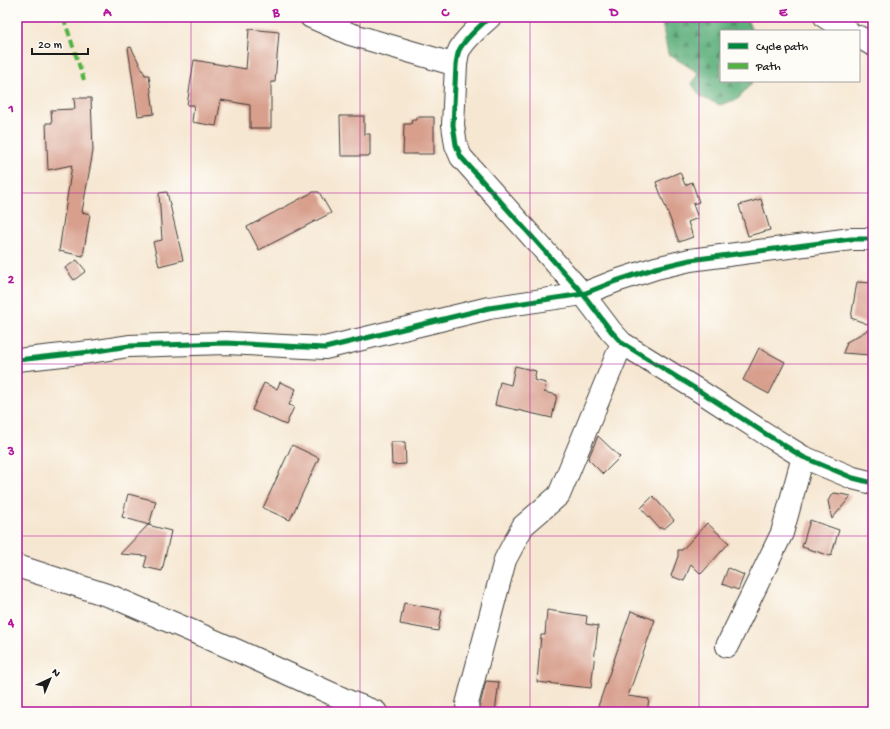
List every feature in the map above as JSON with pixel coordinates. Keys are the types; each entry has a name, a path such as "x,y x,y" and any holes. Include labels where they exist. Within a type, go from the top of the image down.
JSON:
{"street":[{"path":"311,17 350,34 456,65"},
{"path":"490,17 476,29 460,47 456,65 454,125 456,146 461,157 583,294 622,343 804,457 853,478 873,484"},
{"path":"826,17 846,30"},
{"path":"860,38 873,45"},
{"path":"17,360 129,346 226,343 325,348 489,308 583,294 642,272 690,260 851,239 873,239"},
{"path":"468,712 467,704 505,560 523,526 559,495 622,343"},
{"path":"727,646 782,533 804,457"},
{"path":"17,566 113,597 238,651 350,702 376,712"}],"green space":[{"path":"661,17 746,17 752,30 720,30 720,82 752,82 738,99 720,105 701,97 692,84 699,73 668,54"}],"building":[{"path":"249,29 279,32 275,82 271,82 271,128 250,128 250,105 221,100 216,126 192,122 194,105 187,105 194,60 246,69"},
{"path":"131,47 145,75 149,75 154,114 138,116 128,48"},
{"path":"74,98 91,98 93,151 82,212 90,214 83,256 59,251 72,165 48,170 46,123 52,123 51,110 75,109"},
{"path":"340,116 364,116 364,134 370,134 370,156 341,156"},
{"path":"417,117 434,117 434,154 403,154 404,124 411,124 412,120 417,120"},
{"path":"680,172 685,185 692,182 699,202 693,204 698,218 688,222 693,237 679,242 656,182"},
{"path":"167,192 183,260 159,266 153,242 162,240 159,193"},
{"path":"313,192 319,192 331,213 259,250 247,227"},
{"path":"761,199 770,230 748,236 739,205"},
{"path":"77,260 86,271 74,280 65,268"},
{"path":"857,282 873,283 873,326 851,318"},
{"path":"873,327 873,348 870,348 870,355 843,353 847,343 845,343"},
{"path":"759,348 785,362 769,394 743,380"},
{"path":"515,366 536,371 534,380 546,383 544,392 557,395 552,418 495,405 500,382 511,385"},
{"path":"280,382 296,389 289,405 294,407 286,425 252,410 264,383 277,389"},
{"path":"598,436 620,457 603,474 588,459"},
{"path":"391,442 405,442 406,464 392,465"},
{"path":"292,445 319,458 290,520 263,508"},
{"path":"835,493 851,496 832,519 828,501 832,494"},
{"path":"128,494 156,501 149,525 122,517"},
{"path":"653,496 674,520 665,528 659,528 641,508"},
{"path":"810,520 839,530 831,556 802,547"},
{"path":"707,523 729,543 701,574 691,564 684,581 671,576 678,556 678,550 682,550"},
{"path":"148,525 171,531 162,571 144,567 147,556 120,554"},
{"path":"728,568 744,575 738,590 722,584"},
{"path":"404,603 442,610 438,631 400,624"},
{"path":"547,610 587,616 586,624 598,626 591,688 537,682 541,635 545,635"},
{"path":"631,611 655,620 628,696 649,699 647,712 596,712"},
{"path":"486,681 499,682 495,712 480,710"}],"marked path":[{"path":"66,17 65,22 84,80"}],"cycle path":[{"path":"490,17 467,39 457,56 453,125 456,145 461,157 583,294 622,343 803,457 853,478 873,483"},
{"path":"17,360 129,346 226,343 325,348 489,308 583,294 656,268 690,260 851,239 873,239"}]}
